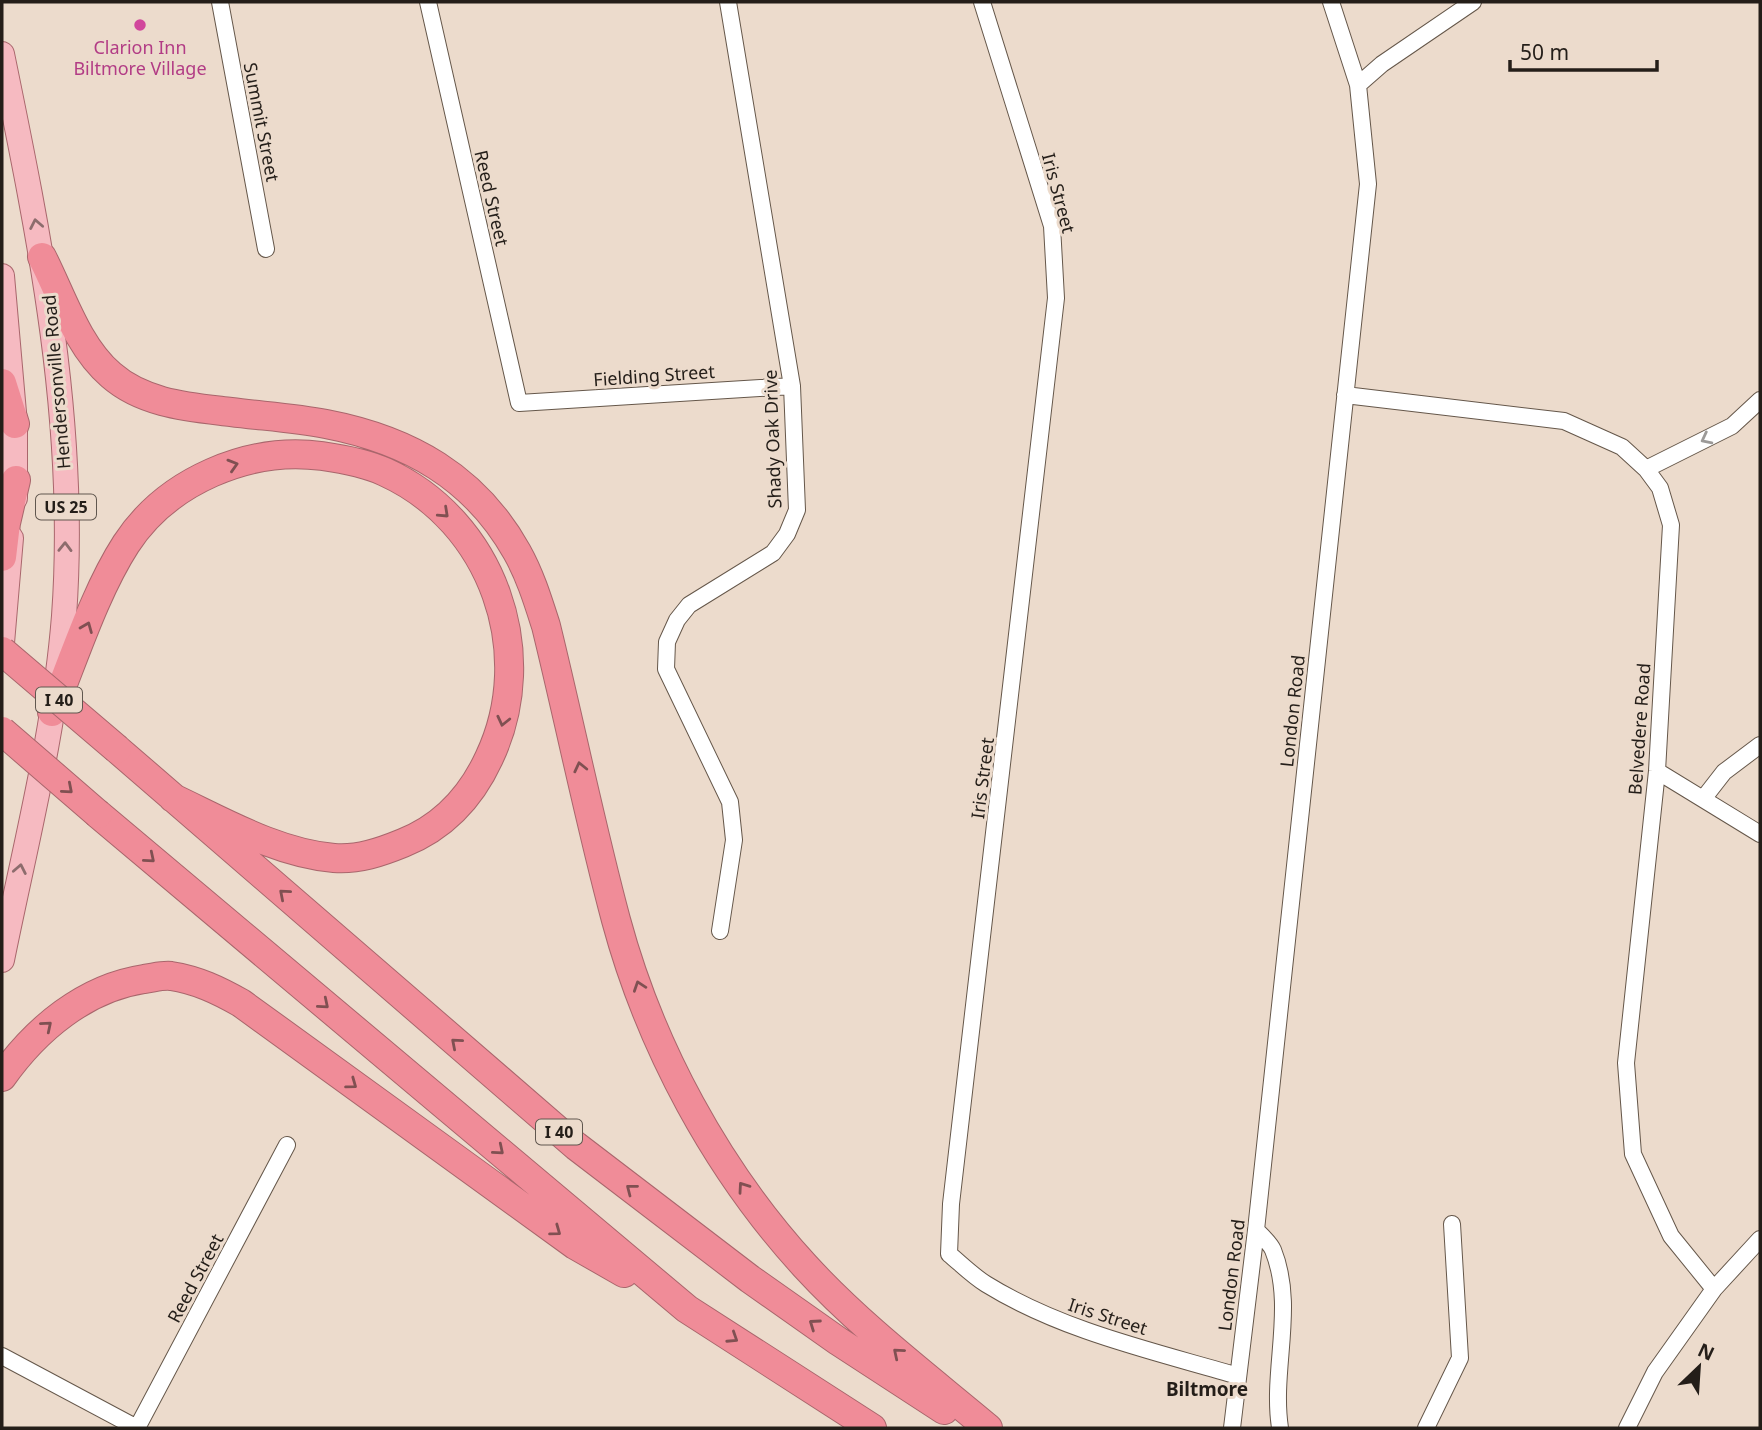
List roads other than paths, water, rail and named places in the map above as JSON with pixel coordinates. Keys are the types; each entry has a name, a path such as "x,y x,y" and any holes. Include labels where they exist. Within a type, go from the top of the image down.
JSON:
{"highway":[{"path":"42,257 86,346 111,376 136,391 164,402 325,423 374,436 410,449 442,468 477,496 518,553 533,587 546,626 617,922 644,1002 676,1077 712,1143 749,1196 805,1266 864,1324 988,1428"},
{"path":"2,383 15,424"},
{"path":"52,712 106,581 127,542 156,510 192,482 228,465 264,456 303,453 344,459 385,472 424,495 458,527 482,561 502,605 509,647 509,695 498,740 481,777 451,815 422,835 377,854 337,858 301,854 173,798"},
{"path":"2,556 16,480"},
{"name":"I 40","path":"2,650 576,1146 750,1279 838,1341 973,1428"},
{"path":"2,731 687,1308"},
{"path":"2,1077 43,1028 82,1000 123,982 168,975 205,983 241,1003 575,1245 687,1308 872,1428"}],"main road":[{"name":"Hendersonville Road","path":"2,54 42,257 61,396 65,472 64,616 52,712 2,960"},
{"name":"US 25","path":"2,276 15,424 16,480 2,643"}],"street":[{"name":"Summit Street","path":"220,2 266,249"},
{"name":"Reed Street","path":"428,2 519,403"},
{"name":"Shady Oak Drive","path":"720,931 734,840 730,802 666,669 667,642 677,620 689,605 773,553 787,534 797,510 792,386 728,2"},
{"name":"Iris Street","path":"982,2 1052,226 1056,298 951,1204 949,1254 984,1284 1068,1324 1238,1376"},
{"name":"London Road","path":"1232,1428 1256,1230 1368,184 1358,85 1331,2"},
{"path":"1358,85 1382,64 1473,2"},
{"name":"Fielding Street","path":"519,403 792,386"},
{"name":"Belvedere Road","path":"1345,395 1564,421 1622,447 1646,469 1660,488 1671,525 1657,771 1626,1063 1633,1154 1671,1236 1714,1289"},
{"path":"1646,469 1732,426 1760,400"},
{"path":"1703,799 1724,772 1760,745"},
{"path":"1657,771 1760,834"},
{"name":"Reed Street","path":"137,1428 287,1145"},
{"path":"1426,1428 1460,1358 1452,1224"},
{"path":"1256,1230 1273,1248 1284,1295 1278,1366 1280,1428"},
{"path":"1627,1428 1656,1372 1714,1289 1760,1239"},
{"path":"2,1356 137,1428"}],"place":[{"name":"Clarion Inn Biltmore Village","path":"140,25"}],"district":[{"name":"Biltmore","path":"1207,1389"}]}
